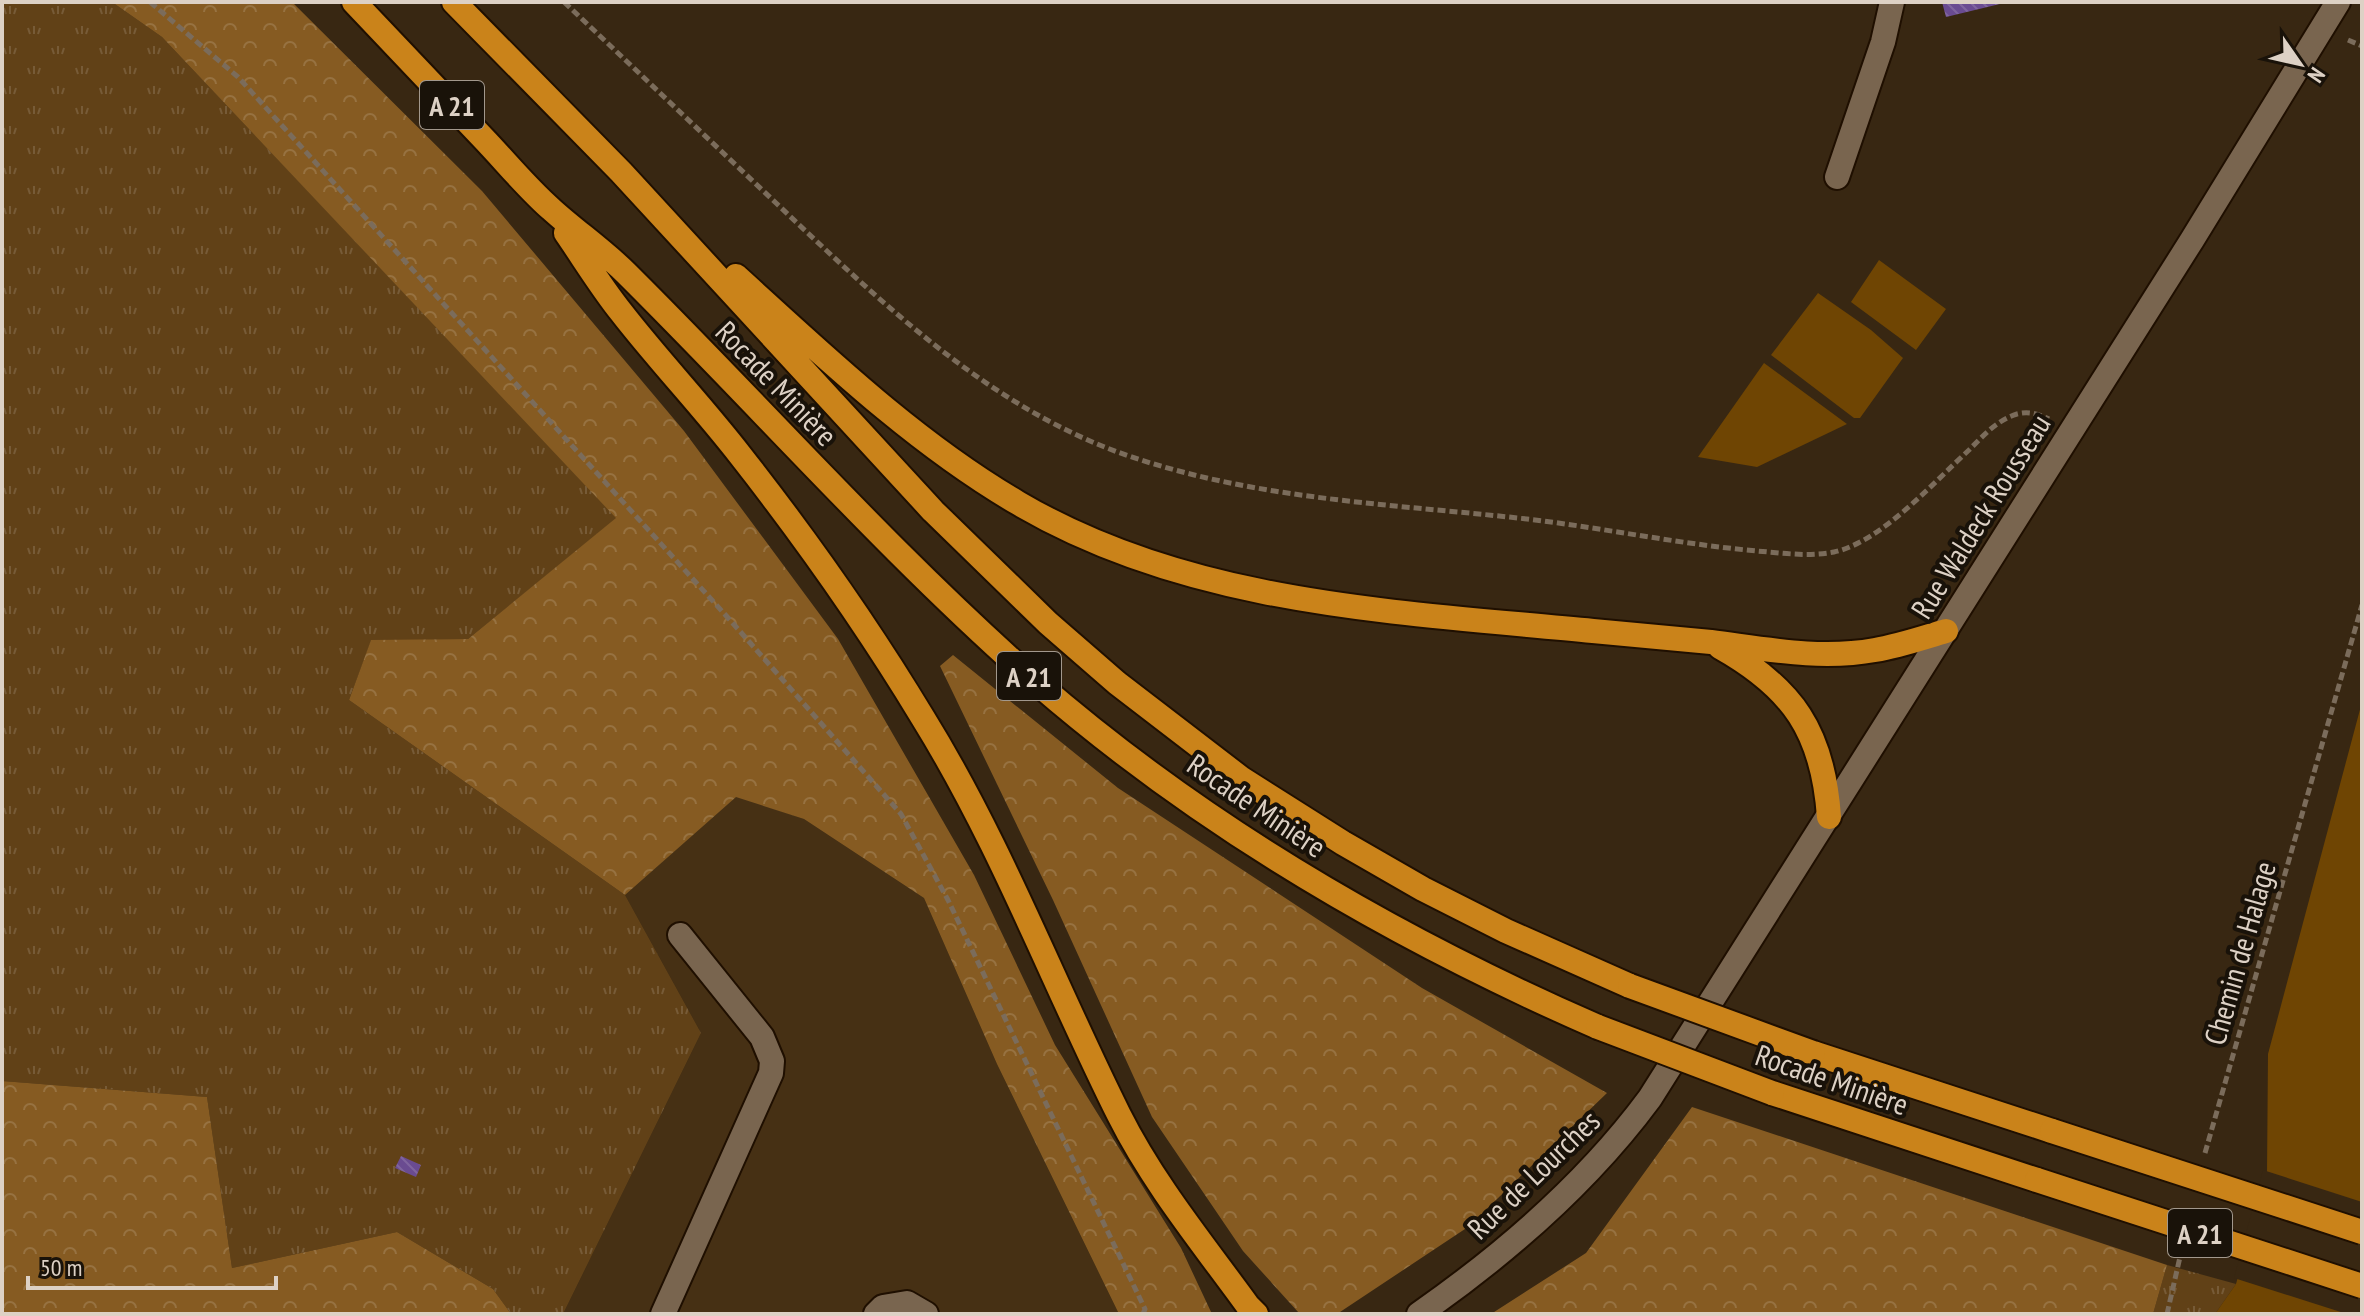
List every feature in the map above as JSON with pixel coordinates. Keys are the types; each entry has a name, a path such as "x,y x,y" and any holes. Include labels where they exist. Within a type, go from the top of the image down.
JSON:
{"highway":[{"name":"Rocade Minière","path":"354,2 549,208 623,270 948,602 1117,748 1218,821 1336,896 1479,973 1598,1027 1772,1093 2362,1286"},
{"name":"Rocade Minière","path":"454,2 621,172 933,511 1048,623 1152,711 1274,800 1385,867 1506,931 1630,986 1813,1053 2362,1232"},
{"path":"621,172 818,350 933,445 1020,505 1094,541 1163,566 1295,598 1366,608 1797,653 1875,650 1946,631"},
{"path":"549,208 621,313 711,418 789,518 899,679 943,750 996,849 1120,1116 1163,1188 1252,1311"},
{"path":"1711,642 1757,670 1800,714 1823,766 1829,817"}],"street":[{"path":"1837,177 1883,42 1892,2"},
{"name":"Rue Waldeck Rousseau","path":"1674,1063 2338,2"},
{"path":"663,1314 771,1073 772,1061 762,1037 680,935"},
{"name":"Rue de Lourches","path":"1419,1314 1496,1256 1565,1193 1616,1141 1674,1063"},
{"path":"876,1314 883,1307 907,1303 926,1314"}],"path":[{"path":"150,2 238,77 720,608 901,814 948,900 1145,1309 1143,1314"},
{"path":"564,2 866,287 929,341 984,381 1045,418 1096,443 1151,463 1243,485 1324,499 1531,520 1720,548 1816,554 1853,546 1881,530 1995,425 2010,416 2033,413 2071,432"},
{"name":"Chemin de Halage","path":"2203,1163 2362,605"},
{"path":"2167,1314 2181,1254"}],"shaded area":[{"path":"1879,260 1946,309 1916,350 1851,302"},
{"path":"1818,293 1871,330 1903,358 1860,418 1854,418 1771,355"},
{"path":"1764,363 1847,424 1757,467 1698,457"},
{"path":"2362,702 2362,1314 2215,1314 2236,1284 2267,1173 2268,1054"},
{"path":"736,796 804,819 924,898 997,1064 1119,1314 563,1314 701,1033 625,895"}],"green space":[{"path":"2,2 112,2 162,37 617,518 468,639 371,641 349,700 625,895 701,1033 563,1314 511,1314 493,1289 397,1232 232,1268 207,1097 2,1081"},
{"path":"112,2 292,2 482,191 684,431 838,639 974,875 1055,1045 1181,1248 1212,1314 1119,1314 997,1064 924,898 804,819 736,797 625,895 349,700 371,640 468,639 616,518 162,37"},
{"path":"953,655 1118,788 1422,988 1607,1093 1468,1227 1340,1312 1299,1313 1243,1251 1152,1117 1053,900 940,666"},
{"path":"2,1081 207,1097 232,1268 397,1232 493,1289 511,1314 2,1314"},
{"path":"1692,1107 2167,1265 2153,1314 1491,1314 1586,1253"},
{"path":"2167,1265 2236,1284 2215,1314 2153,1314"}],"pier":[{"path":"2263,1170 2362,1202 2362,1314 2347,1314 2234,1278"}],"building":[{"path":"1942,2 2004,2 2004,3 1946,17"},
{"path":"401,1156 421,1165 416,1177 395,1168"}]}
